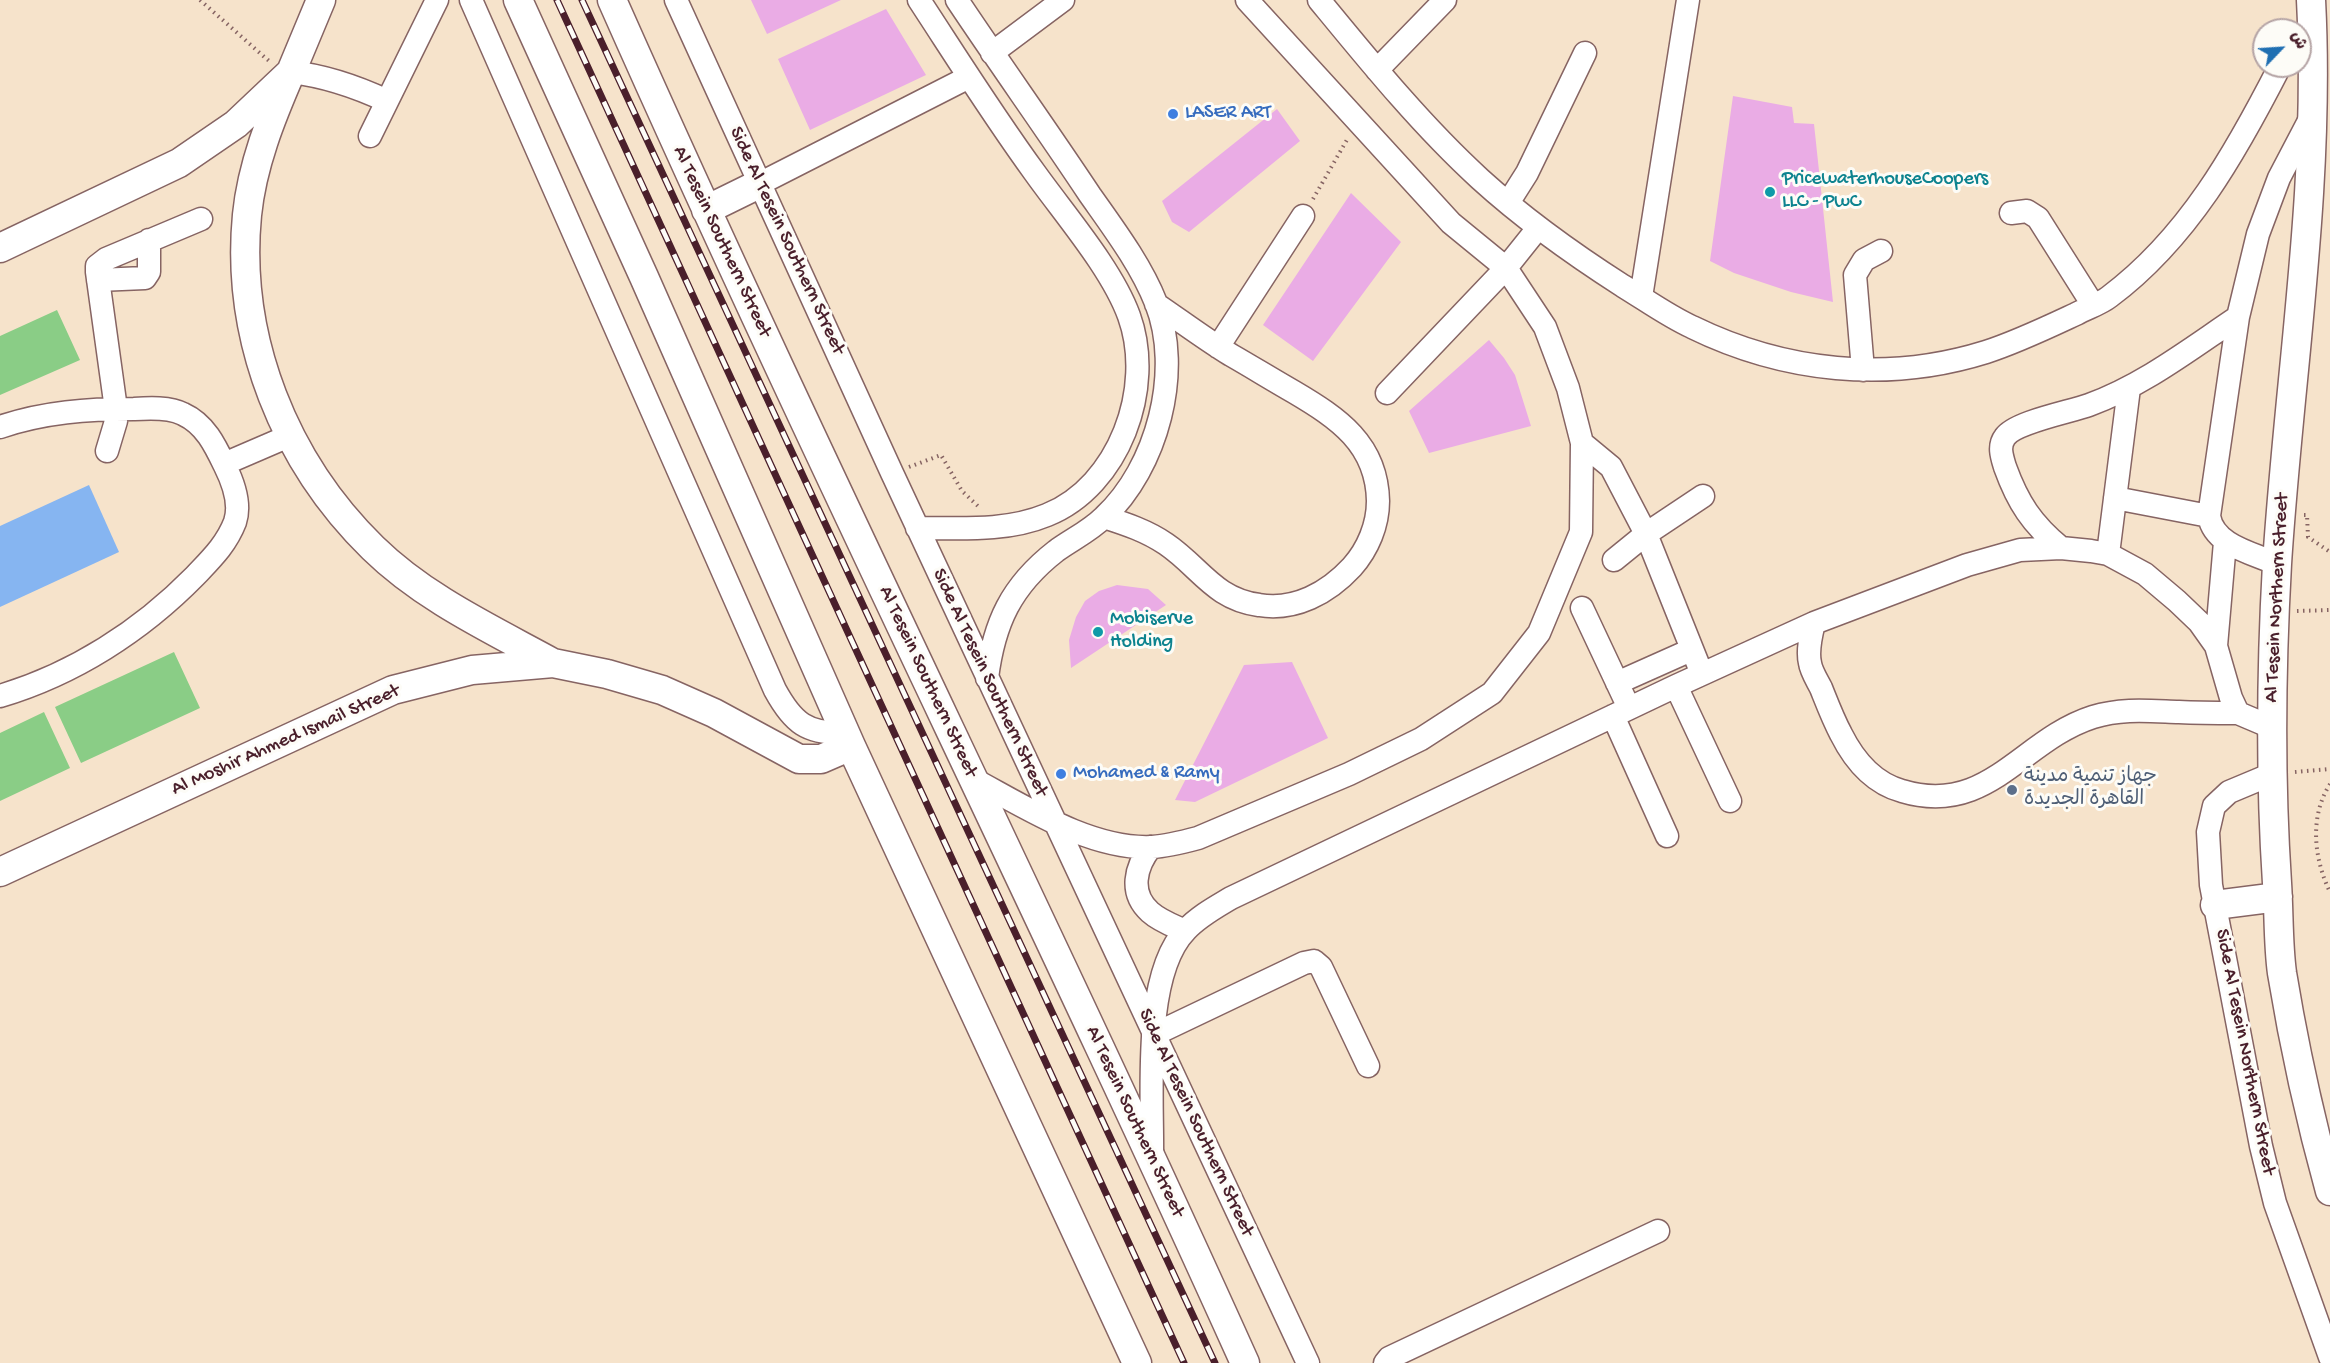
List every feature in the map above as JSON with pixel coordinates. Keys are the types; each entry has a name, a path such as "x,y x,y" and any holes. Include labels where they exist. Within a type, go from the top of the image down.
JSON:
{"main road":[{"path":"321,0 263,142 247,214 245,268 251,321 263,372 289,436 307,468 338,511 374,549 415,583 492,631 553,663"},
{"path":"518,0 644,277 848,740 1137,1363"},
{"name":"Al Tesein Southern Street","path":"612,0 706,210 1152,1158 1245,1363"},
{"name":"Al Tesein Northern Street","path":"2307,12 2312,115 2309,203 2277,564 2271,727 2282,970 2312,1129 2330,1191"},
{"path":"0,248 179,163 236,124 291,72"},
{"path":"236,124 246,123 254,126 261,133 263,142"},
{"path":"706,210 759,184"},
{"path":"472,670 491,652 495,642 492,631"},
{"name":"Al Moshir Ahmed Ismail Street","path":"0,872 393,690 472,670 553,663 607,674 662,690 714,713 799,759 820,759 848,740"},
{"path":"2215,905 2277,897"}],"street":[{"path":"370,136 437,0"},
{"path":"471,0 775,690 786,710 802,726 848,740"},
{"name":"Side Al Tesein Southern Street","path":"676,0 917,528 1308,1363"},
{"path":"917,528 1011,525 1047,515 1079,496 1105,470 1124,438 1133,401 1137,359 1130,317 1111,279 1030,167 919,0"},
{"path":"957,0 1120,239 1141,273 1156,304 1165,332 1165,395 1159,426 1146,457 1123,494 1104,517 1034,570 1015,593 1000,619 991,648 987,678"},
{"path":"992,53 1063,0"},
{"path":"971,777 1054,822 1107,841 1129,846 1151,847 1198,838 1349,774 1421,739 1492,693 1539,633 1581,532 1582,443 1568,388 1545,327 1506,268 1451,223 1247,0"},
{"path":"1319,0 1426,126 1480,179 1538,228 1641,297 1689,326 1740,348 1793,363 1848,370 1904,369 1958,361 2011,344 2107,299 2153,260 2195,211 2248,128 2274,78"},
{"path":"1377,70 1445,0"},
{"path":"1641,297 1688,0"},
{"path":"1508,203 1527,173 1585,53"},
{"path":"291,72 317,75 387,100"},
{"path":"759,184 969,77"},
{"path":"2277,564 2225,542 2215,533 2209,516 2238,317 2258,234 2293,148 2312,115"},
{"path":"1030,167 1058,147"},
{"path":"2012,213 2027,211 2038,218 2093,305"},
{"path":"1218,347 1303,216"},
{"path":"107,450 116,421 116,409 98,267 101,262 201,219"},
{"path":"1387,393 1506,268 1538,228"},
{"path":"98,280 145,278 148,272 150,240"},
{"path":"1863,370 1855,275 1864,260 1881,251"},
{"path":"1104,517 1154,536 1180,554 1211,585 1231,596 1256,605 1275,607 1290,605 1318,594 1343,576 1363,552 1375,524 1378,494 1372,467 1360,444 1339,421 1218,347 1156,304"},
{"path":"2061,548 2035,523 2014,494 2001,456 2002,441 2011,430 2089,405 2129,388 2238,317"},
{"path":"2108,555 2129,388"},
{"path":"0,427 23,419 87,409 152,408 183,414 208,432 235,488 236,520 222,548 179,592 133,630 82,663 27,688 0,696"},
{"path":"224,464 289,436"},
{"path":"1582,443 1611,467 1646,534 1702,674"},
{"path":"1614,560 1646,534 1703,496"},
{"path":"2115,498 2209,516"},
{"path":"2216,646 2225,542"},
{"path":"1152,1158 1153,1035 1161,978 1171,953 1185,931 1202,916 1231,898 1814,622 1967,565 2020,550 2061,548 2108,555 2145,574 2199,622 2216,646 2231,698 2238,713"},
{"path":"1582,608 1617,683 1621,712 1667,836"},
{"path":"1814,622 1809,650 1810,664 1840,733 1853,756 1872,775 1894,789 1920,796 1946,797 1971,791 1995,778 2068,727 2094,717 2121,711 2149,709 2238,713 2271,727"},
{"path":"1778,639 1810,664"},
{"path":"1617,683 1691,650"},
{"path":"1676,686 1730,801"},
{"name":"Side Al Tesein Northern Street","path":"2272,774 2229,792 2214,806 2208,832 2211,885 2249,1090 2275,1203 2330,1358"},
{"path":"1151,847 1140,861 1136,879 1140,897 1150,912 1185,931"},
{"path":"1153,1035 1304,963 1314,961 1321,967 1368,1066"},
{"path":"1385,1363 1389,1358 1658,1231"}],"path":[{"path":"200,0 270,62 291,72"},
{"path":"1303,216 1358,122"},
{"path":"892,473 941,455 962,490 985,514 1011,525"},
{"path":"2283,511 2307,515 2308,537 2330,552"},
{"path":"2275,611 2330,610"},
{"path":"2272,774 2330,769"},
{"path":"2330,784 2324,793 2318,814 2315,842 2322,874 2330,892"}],"green space":[{"path":"57,310 80,360 0,395 0,336"},
{"path":"174,652 200,708 81,763 55,707"},
{"path":"44,712 70,768 0,801 0,733"}],"water":[{"path":"89,485 119,552 0,607 0,526"}],"building":[{"path":"751,0 841,0 767,34"},
{"path":"886,9 926,75 810,130 778,59"},
{"name":"PricewaterhouseCoopers LLC - PwC","path":"1733,96 1792,107 1794,123 1814,124 1833,302 1791,292 1734,273 1710,261"},
{"path":"1277,109 1300,141 1189,232 1172,222 1162,201"},
{"path":"1351,193 1401,242 1313,361 1263,325"},
{"path":"1489,340 1515,375 1531,426 1429,453 1409,411"},
{"name":"Mobiserve Holding","path":"1117,585 1148,589 1166,605 1071,668 1069,640 1076,617 1085,601 1099,591"},
{"path":"1292,662 1328,738 1195,802 1175,800 1244,665"}],"railway":[{"path":"557,0 1184,1363"},
{"path":"582,0 1215,1363"}],"place":[{"name":"LASER ART","path":"1173,114"},
{"name":"PricewaterhouseCoopers LLC - PwC","path":"1770,192"},
{"name":"Mobiserve Holding","path":"1098,632"},
{"name":"Mohamed & Ramy","path":"1061,774"},
{"name":"جهاز تنمية مدينة القاهرة الجديدة","path":"2012,790"}]}
